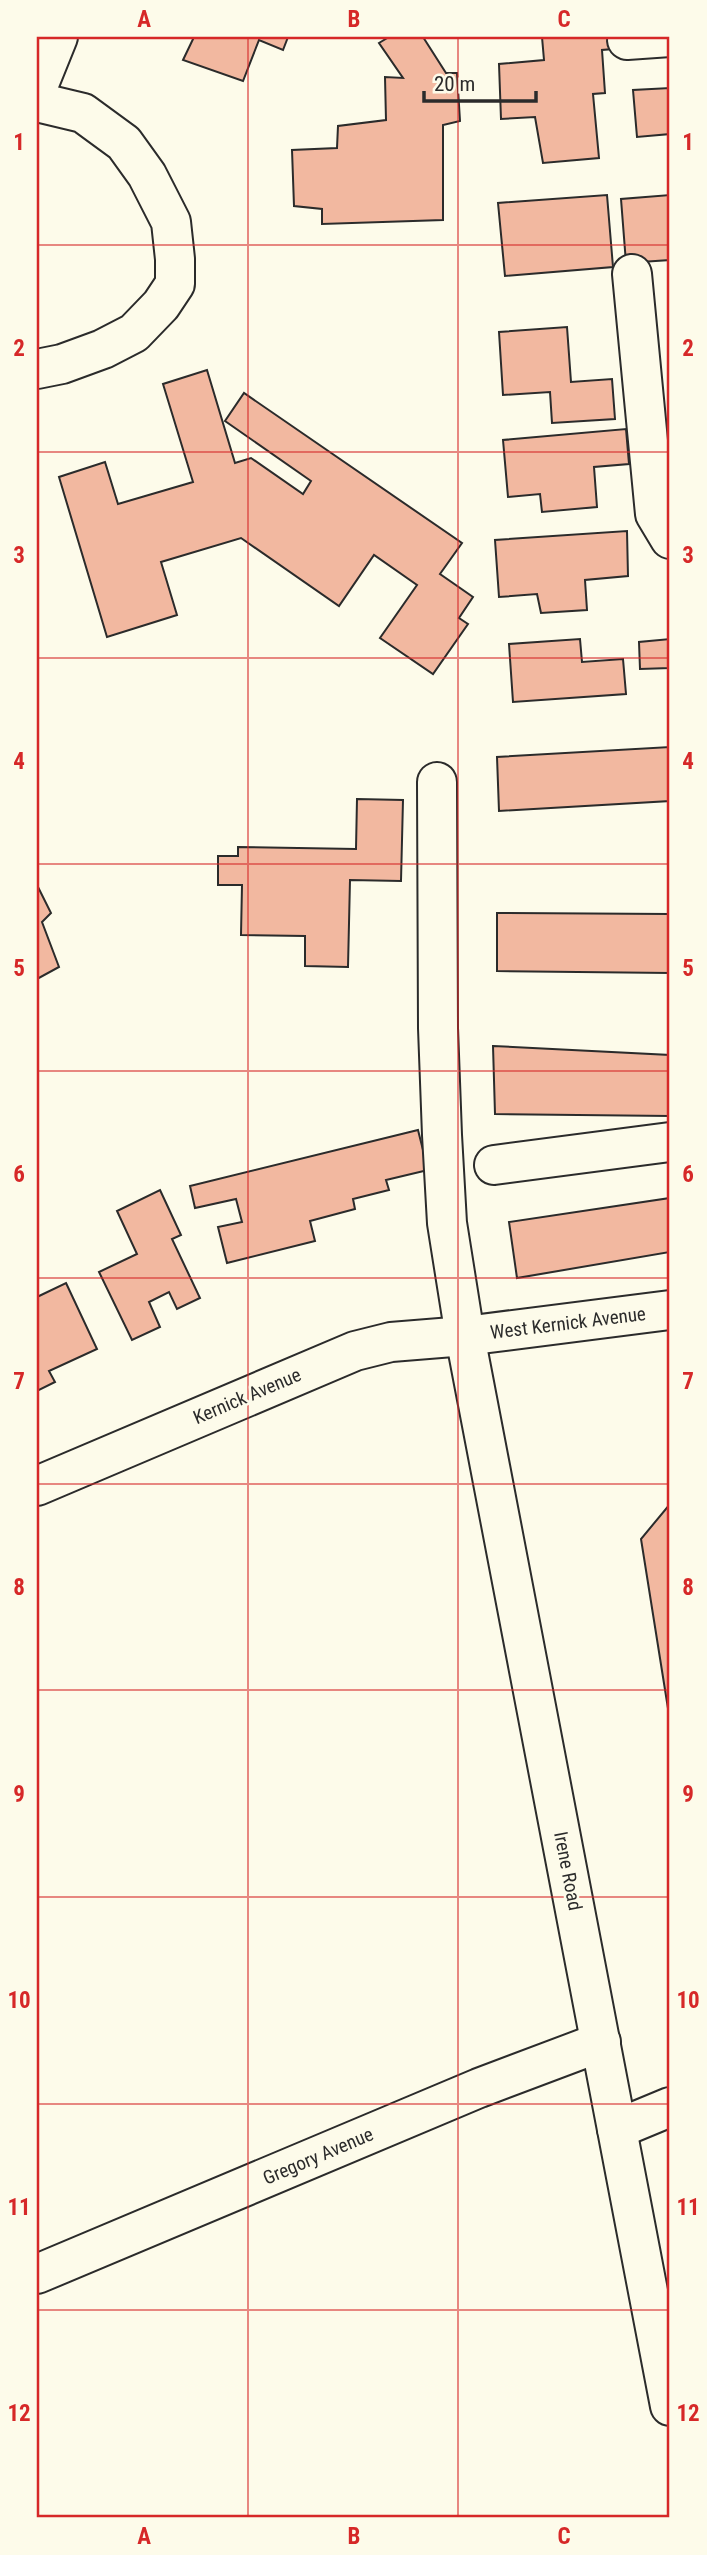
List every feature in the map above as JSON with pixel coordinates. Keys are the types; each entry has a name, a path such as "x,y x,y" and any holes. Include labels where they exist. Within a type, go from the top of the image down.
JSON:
{"street":[{"path":"37,89 58,37"},
{"path":"627,40 670,37"},
{"path":"37,102 83,113 124,143 147,175 171,222 175,259 175,284 161,305 134,333 103,349 62,364 37,369"},
{"path":"632,274 655,514 670,538"},
{"name":"Irene Road","path":"437,782 438,1028 447,1223 465,1336 670,2406"},
{"path":"494,1165 670,1142"},
{"name":"West Kernick Avenue","path":"465,1336 670,1310"},
{"name":"Kernick Avenue","path":"37,1486 355,1351 391,1342 465,1336"},
{"name":"Gregory Avenue","path":"37,2274 479,2088 601,2042"},
{"path":"617,2129 670,2107"}],"building":[{"path":"194,37 288,37 283,50 259,40 243,81 183,60"},
{"path":"389,37 423,37 446,73 457,73 460,121 443,125 443,220 322,224 322,209 294,206 292,150 337,148 338,126 386,120 385,77 403,78 379,43"},
{"path":"542,37 612,37 613,49 602,50 605,93 593,94 599,158 543,163 535,117 501,119 499,64 544,60"},
{"path":"670,88 670,134 637,137 633,90"},
{"path":"607,195 613,267 505,276 498,203"},
{"path":"670,195 670,260 626,263 621,199"},
{"path":"567,327 571,382 612,379 615,419 552,423 550,392 503,395 499,332"},
{"path":"207,370 235,463 251,458 303,494 311,481 225,421 244,393 462,543 440,574 473,597 459,618 468,624 433,674 380,638 417,585 374,555 339,606 241,538 161,562 177,615 107,637 59,477 105,462 118,504 193,482 163,384"},
{"path":"626,429 629,464 594,467 597,507 542,512 540,494 508,497 503,440"},
{"path":"627,531 628,576 585,580 587,610 541,613 537,594 499,597 495,540"},
{"path":"580,639 582,662 623,659 626,694 513,702 509,644"},
{"path":"670,639 670,668 640,669 639,642"},
{"path":"670,747 670,801 499,811 497,757"},
{"path":"357,799 403,800 401,881 350,880 348,967 305,966 305,936 241,935 242,885 218,885 218,856 238,856 238,847 356,849"},
{"path":"37,885 51,913 42,922 59,967 37,979"},
{"path":"497,913 670,914 670,973 497,971"},
{"path":"493,1046 670,1055 670,1116 495,1114"},
{"path":"418,1130 428,1170 386,1180 389,1190 353,1199 355,1209 310,1221 315,1241 227,1263 218,1227 242,1222 236,1199 195,1208 190,1186"},
{"path":"160,1190 181,1235 172,1239 200,1298 177,1309 169,1292 149,1302 160,1327 132,1340 99,1272 137,1254 117,1211"},
{"path":"670,1198 670,1252 517,1278 509,1222"},
{"path":"66,1283 97,1349 49,1371 55,1382 37,1391 37,1297"},
{"path":"670,1504 670,1721 641,1539"}]}
